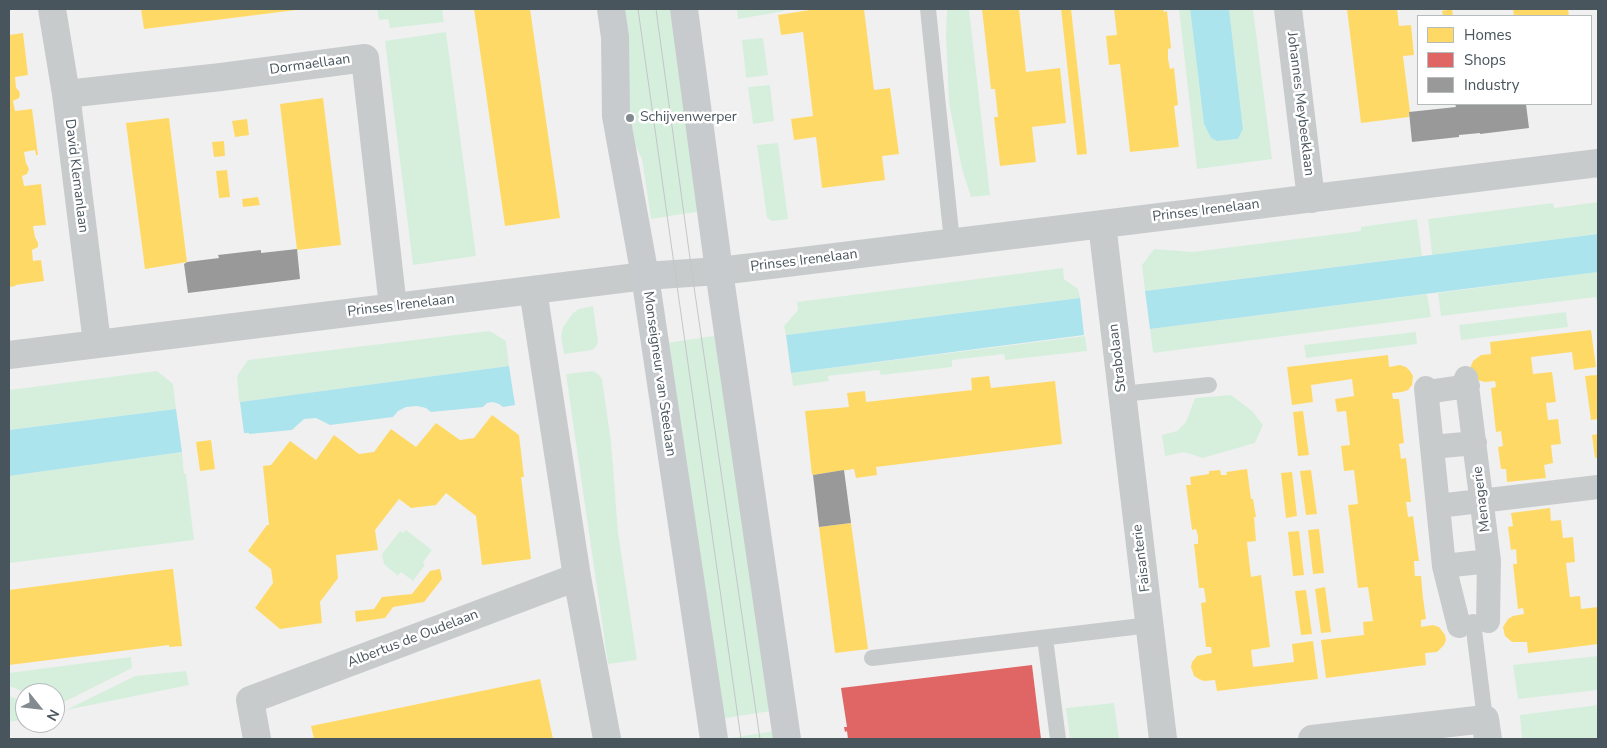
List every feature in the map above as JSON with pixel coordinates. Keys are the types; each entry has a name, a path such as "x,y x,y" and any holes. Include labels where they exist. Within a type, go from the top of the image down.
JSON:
{"main road":[{"name":"Monseigneur van Steelaan","path":"611,9 616,37 616,116 645,276 714,739"},
{"path":"684,9 719,271 787,739"}],"street":[{"name":"David Klemanlaan","path":"52,9 66,94 97,343"},
{"name":"Johannes Meybeeklaan","path":"1288,9 1311,198"},
{"name":"Dormaellaan","path":"66,94 221,78 365,58 393,307"},
{"name":"Prinses Irenelaan","path":"9,355 645,276 719,271 1598,163"},
{"name":"Strabolaan","path":"1102,224 1134,492"},
{"path":"533,290 577,577 607,739"},
{"name":"Menagerie","path":"1467,382 1489,561 1473,623 1444,566 1432,447 1432,387 1467,382"},
{"path":"1432,447 1475,443"},
{"path":"1438,506 1598,487"},
{"name":"Faisanterie","path":"1134,492 1150,625"},
{"path":"1444,566 1489,561"},
{"name":"Albertus de Oudelaan","path":"257,739 250,700 577,577"},
{"path":"1150,625 1163,739"},
{"path":"1312,739 1486,729"}],"lane":[{"path":"928,9 952,242"},
{"path":"1122,394 1209,385"},
{"name":"Menagerie","path":"1473,623 1486,729"},
{"path":"872,658 1150,625"},
{"path":"1045,638 1058,739"}],"green space":[{"path":"377,9 442,9 444,22 390,28 388,19 379,20"},
{"path":"621,9 673,9 702,211 651,219 642,159 628,131 629,124 636,123 635,113 628,114"},
{"path":"737,9 784,9 785,11 738,19"},
{"path":"947,9 969,9 990,195 971,197 962,169 949,103 946,37"},
{"path":"1179,9 1190,9 1204,124 1211,138 1217,141 1238,139 1243,129 1229,9 1253,9 1272,159 1197,169"},
{"path":"446,32 476,256 413,265 385,41"},
{"path":"763,38 768,75 746,78 742,40"},
{"path":"770,85 774,121 753,124 748,87"},
{"path":"778,143 788,219 772,221 767,218 757,145"},
{"path":"1598,202 1598,234 1432,255 1428,219 1553,203 1554,208"},
{"path":"1417,219 1422,256 1145,291 1142,265 1154,249 1192,252 1361,231 1361,227"},
{"path":"1063,268 1064,279 1078,289 1080,298 786,335 784,326 798,310 797,302"},
{"path":"1598,272 1598,312 1596,297 1441,316 1438,293"},
{"path":"1427,294 1431,317 1153,353 1150,329"},
{"path":"593,306 598,342 596,347 592,350 564,354 561,336 563,327 573,313 579,309"},
{"path":"1566,312 1568,327 1461,340 1459,325"},
{"path":"489,331 506,341 509,366 239,401 237,376 248,360"},
{"path":"1416,332 1417,344 1306,358 1304,345"},
{"path":"720,335 771,711 719,719 666,343"},
{"path":"1085,336 1087,351 1005,360 1004,354 952,360 952,367 881,375 879,370 828,376 829,381 793,386 791,373"},
{"path":"157,371 173,384 176,409 9,430 9,390"},
{"path":"593,371 602,379 611,442 618,532 637,660 608,664 566,374"},
{"path":"1231,395 1252,411 1263,425 1255,443 1203,458 1184,452 1165,456 1162,435 1177,431 1186,422 1195,398"},
{"path":"182,452 194,540 9,563 9,476"},
{"path":"406,530 432,550 423,562 425,565 413,581 401,572 398,576 384,564 382,554 400,531 403,533"},
{"path":"1598,656 1598,690 1518,699 1513,665"},
{"path":"131,657 132,668 65,702 65,683 15,683 15,688 9,686 9,673"},
{"path":"186,671 189,685 66,710 135,676"},
{"path":"9,696 15,698 15,721 9,722"},
{"path":"1114,703 1119,739 1070,739 1066,708"},
{"path":"1598,705 1598,739 1522,739 1520,715"},
{"path":"774,731 775,739 725,739"}],"water":[{"path":"1190,9 1229,9 1243,129 1238,139 1217,141 1211,138 1204,124"},
{"path":"1598,234 1598,272 1150,329 1145,291"},
{"path":"1080,298 1084,335 791,373 786,335"},
{"path":"509,366 515,405 503,407 493,402 487,403 483,407 431,412 426,408 417,406 406,407 398,411 393,417 330,425 316,418 304,419 292,430 244,433 240,402"},
{"path":"176,409 182,452 9,476 9,430"}],"building: Homes":[{"path":"141,9 296,9 296,10 144,29"},
{"path":"474,9 530,9 560,218 505,226"},
{"path":"816,9 864,9 874,90 890,88 899,154 882,156 885,180 822,188 816,137 794,140 791,119 813,116 803,32 781,35 778,15"},
{"path":"982,9 1019,9 1026,72 1060,68 1066,123 1032,127 1036,162 1000,166 994,117 998,117 995,89 991,89"},
{"path":"1061,9 1071,9 1087,154 1077,155"},
{"path":"1114,9 1163,9 1164,12 1167,11 1171,48 1168,49 1168,59 1170,69 1174,68 1178,105 1174,106 1179,147 1130,152 1120,64 1109,65 1106,36 1117,35"},
{"path":"1347,9 1397,9 1399,26 1411,25 1414,55 1403,56 1409,117 1361,123"},
{"path":"1452,9 1453,15 1443,15 1442,11"},
{"path":"1513,9 1568,9 1569,15 1514,15"},
{"path":"23,33 28,75 15,77 16,88 20,94 19,98 13,101 15,111 32,109 38,155 36,155 35,150 24,152 29,169 27,174 22,176 24,186 41,184 46,225 33,226 38,247 32,250 33,261 41,260 44,281 9,287 9,35"},
{"path":"323,98 341,245 297,250 280,104"},
{"path":"169,118 187,262 145,269 126,123"},
{"path":"247,119 249,135 235,137 232,121"},
{"path":"224,141 225,156 214,157 212,142"},
{"path":"227,170 230,197 219,198 216,171"},
{"path":"258,197 260,205 243,207 242,199"},
{"path":"1591,330 1596,367 1574,370 1572,352 1531,357 1533,374 1552,372 1556,402 1546,403 1548,420 1558,419 1561,444 1551,445 1553,463 1544,465 1546,478 1507,482 1506,469 1501,469 1498,447 1503,446 1501,431 1496,432 1491,388 1496,387 1495,381 1485,382 1477,380 1471,371 1473,361 1481,355 1491,354 1490,342"},
{"path":"1388,355 1389,367 1400,365 1406,367 1413,376 1412,385 1408,390 1392,393 1393,399 1399,399 1404,443 1399,444 1401,459 1406,458 1411,502 1406,502 1408,517 1413,516 1419,561 1414,561 1415,576 1421,576 1426,619 1421,620 1421,627 1433,625 1439,627 1446,640 1437,652 1425,653 1426,665 1326,678 1321,640 1364,635 1363,622 1373,621 1368,587 1358,588 1348,505 1358,504 1354,470 1344,471 1341,446 1350,445 1346,411 1337,412 1335,399 1354,396 1352,379 1311,385 1313,402 1292,405 1287,367"},
{"path":"1597,375 1598,419 1591,420 1585,376"},
{"path":"989,376 991,388 1055,381 1062,444 876,467 877,475 856,478 854,469 812,475 805,411 849,407 847,393 865,391 866,402 972,390 971,378"},
{"path":"1303,411 1309,455 1298,456 1293,412"},
{"path":"492,415 519,435 524,477 521,477 531,559 482,565 476,516 446,493 436,505 411,508 399,499 375,530 378,550 336,555 338,578 320,602 322,623 280,629 255,608 273,583 271,569 248,551 267,525 269,525 263,466 271,465 290,441 316,460 334,435 359,454 374,452 391,429 416,447 436,423 460,440 474,438"},
{"path":"1598,434 1598,457 1595,458 1592,435"},
{"path":"211,440 215,469 200,471 196,442"},
{"path":"1247,469 1251,499 1253,499 1256,517 1254,517 1256,541 1247,542 1251,577 1261,575 1270,647 1251,650 1253,667 1294,662 1292,644 1313,641 1318,679 1217,691 1215,680 1204,681 1199,679 1194,676 1191,667 1192,662 1197,656 1212,653 1211,647 1206,647 1201,603 1206,602 1204,588 1199,588 1194,544 1198,544 1198,536 1196,529 1192,530 1186,485 1191,485 1190,477 1209,474 1209,471 1220,470 1221,475 1227,475 1226,472"},
{"path":"1311,470 1317,514 1306,515 1300,471"},
{"path":"1292,472 1297,516 1286,518 1281,473"},
{"path":"1550,508 1551,521 1561,520 1563,538 1573,537 1575,562 1566,563 1570,597 1580,596 1581,609 1598,607 1598,644 1528,653 1527,642 1512,642 1505,636 1503,627 1508,619 1524,614 1523,608 1518,609 1513,564 1517,564 1516,549 1511,550 1508,527 1513,526 1511,513"},
{"path":"851,523 868,649 835,653 819,527"},
{"path":"1319,529 1324,573 1313,574 1308,530"},
{"path":"1299,531 1304,575 1293,576 1288,532"},
{"path":"173,569 182,646 169,647 169,645 9,665 9,590"},
{"path":"440,569 442,579 424,602 393,607 385,618 356,622 355,611 374,609 382,597 412,594 430,571"},
{"path":"1325,587 1331,632 1321,633 1315,589"},
{"path":"1306,590 1312,634 1301,635 1295,591"},
{"path":"540,679 553,739 314,739 311,726"}],"building: Shops":[{"path":"1032,665 1041,739 848,739 847,731 845,732 844,727 847,727 841,688"}],"building: Industry":[{"path":"1455,105 1526,105 1529,128 1412,142 1409,112 1456,107"},
{"path":"297,249 300,279 188,293 184,264 187,262 219,258 218,255 261,250 261,253"},
{"path":"844,470 851,523 819,527 813,475"}],"tram line":[{"path":"638,9 741,739"},
{"path":"656,9 692,273 760,739"}],"place":[{"name":"Schijvenwerper","path":"630,118"}]}
